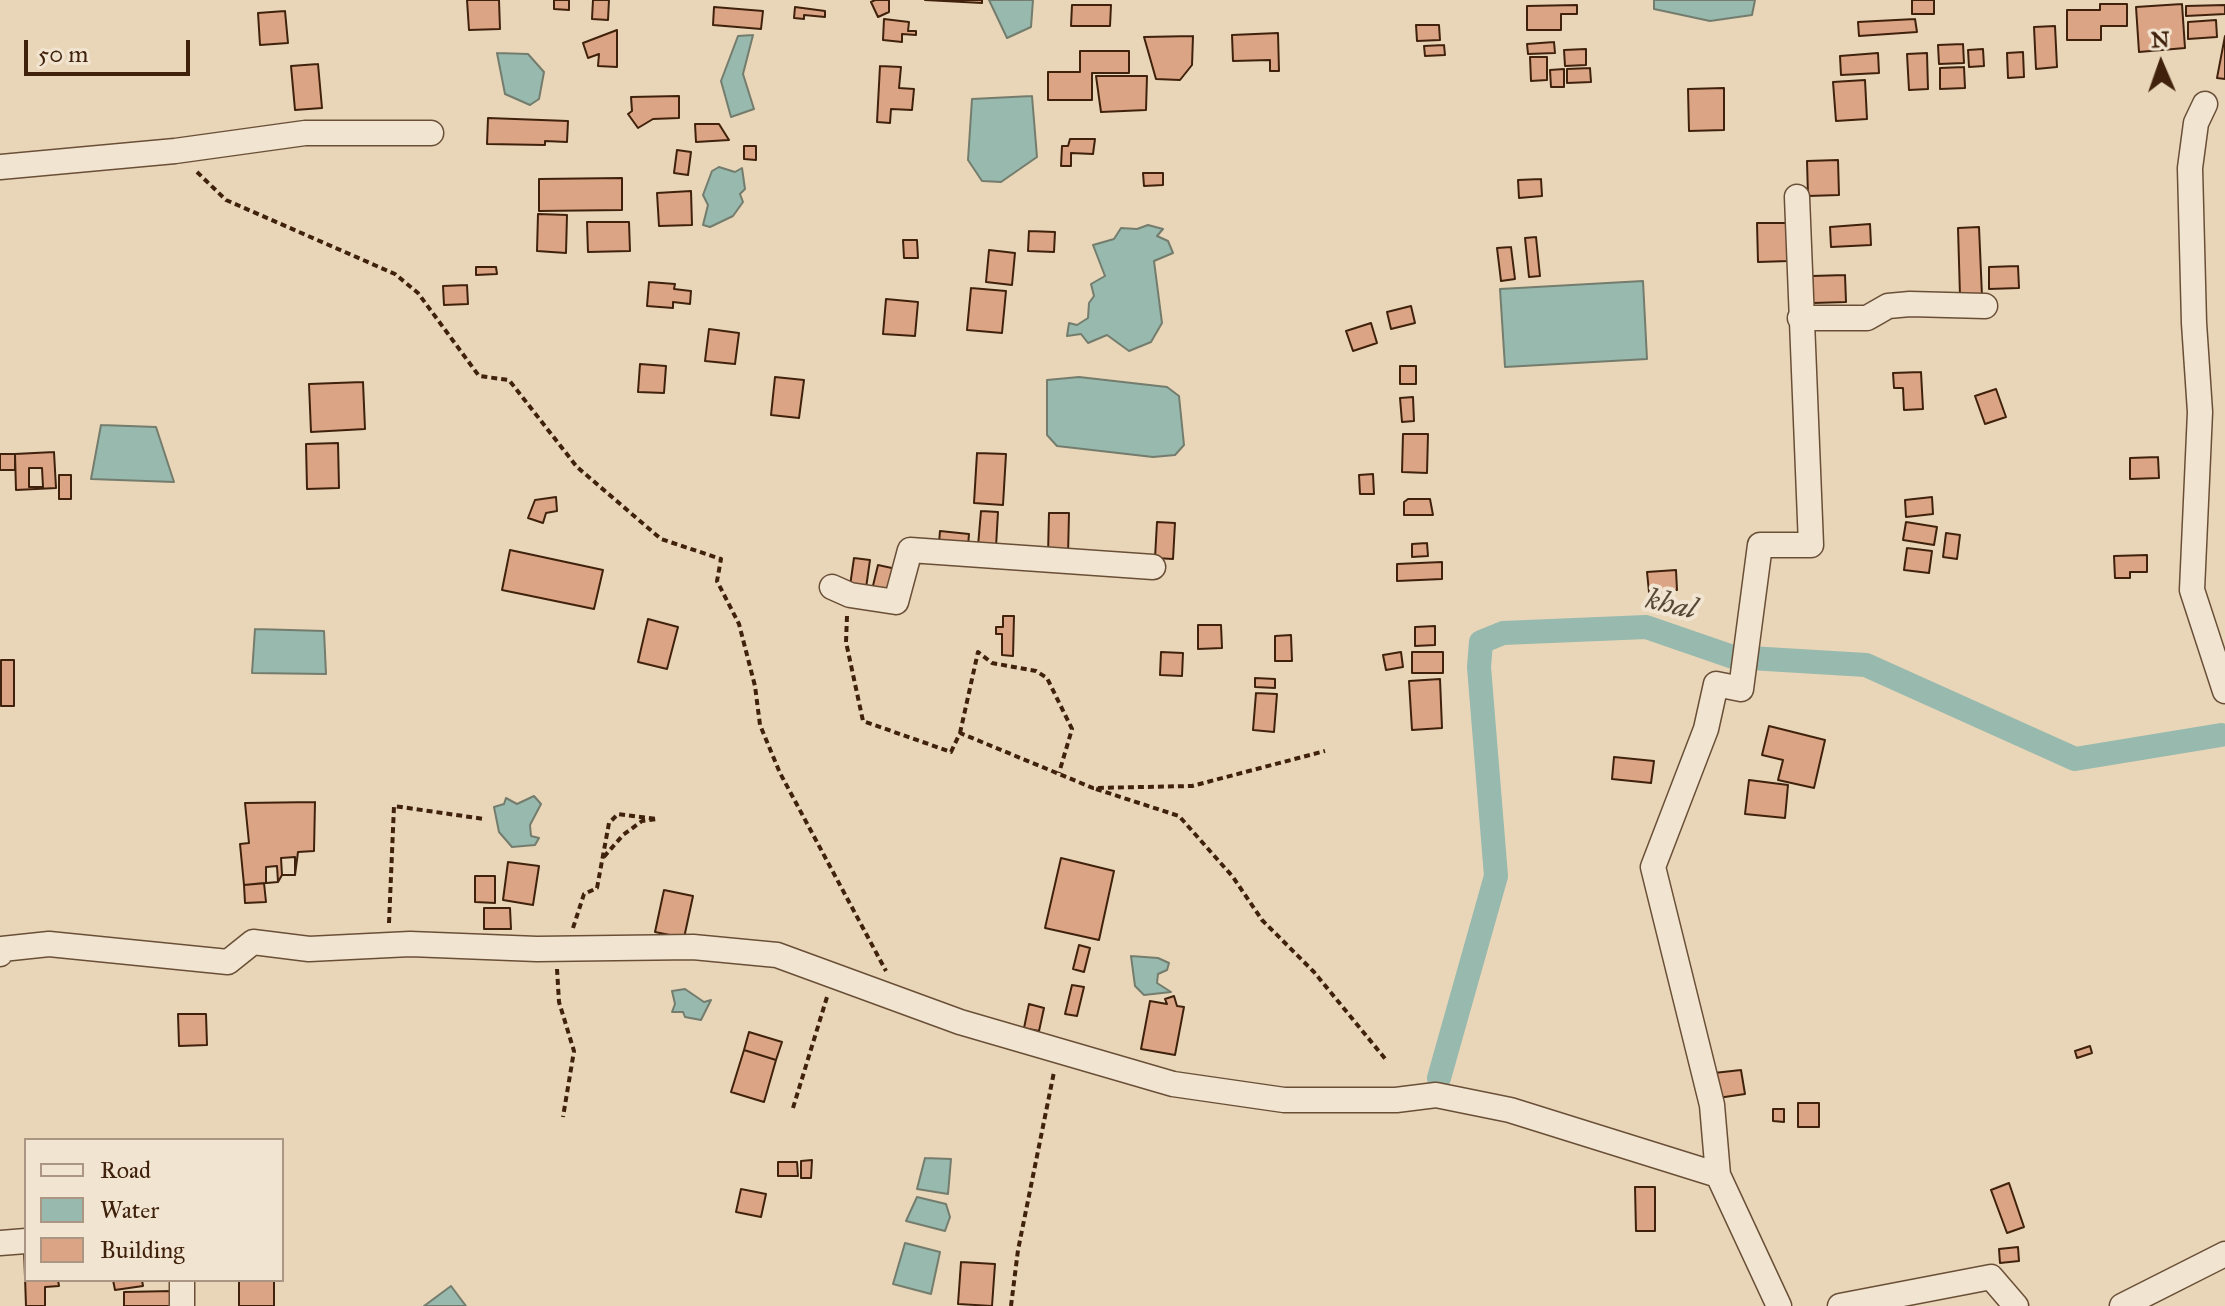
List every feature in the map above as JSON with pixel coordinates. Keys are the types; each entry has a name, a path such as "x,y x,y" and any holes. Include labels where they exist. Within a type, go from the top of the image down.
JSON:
{"street":[{"path":"2205,104 2196,123 2190,168 2200,412 2192,590 2225,691"},
{"path":"0,167 175,151 305,133 431,133"},
{"path":"1779,1306 1718,1175 1712,1105 1653,867 1706,729 1716,684 1741,689 1760,545 1811,545 1797,197"},
{"path":"1800,318 1867,318 1888,306 1910,304 1985,306"},
{"path":"841,591 896,602 910,550 1153,567"},
{"path":"1,949 49,944 228,962 253,942 309,949 388,945 693,947 777,955 960,1022 1173,1084 1284,1100 1396,1100 1436,1095 1510,1110 1718,1175"},
{"path":"0,1243 24,1241"},
{"path":"2122,1306 2225,1254"},
{"path":"1840,1306 1991,1277 2016,1306"},
{"path":"182,1282 182,1306"}],"path":[{"path":"175,151 226,200 395,274 418,293 479,376 509,380 577,467 661,539 721,559 717,581 739,624 755,686 760,725 780,773 888,973"},
{"path":"841,591 846,642 863,721 951,752 960,733 978,652 992,663 1036,671 1047,678 1072,729 1059,773"},
{"path":"960,733 1093,788 1179,816 1233,877 1262,920 1314,972 1387,1061"},
{"path":"1093,788 1192,786 1325,751"},
{"path":"388,945 394,806 484,819"},
{"path":"793,1108 833,976"},
{"path":"1011,1306 1018,1250 1059,1049"}],"water":[{"path":"989,0 1033,0 1031,27 1007,38"},
{"path":"1654,0 1755,0 1752,15 1710,21 1654,9"},
{"path":"753,35 743,74 754,109 731,117 721,81 738,36"},
{"path":"497,53 528,54 544,72 539,99 530,105 505,94"},
{"path":"1032,96 1037,157 1001,182 982,181 968,160 972,99"},
{"path":"719,167 735,172 742,168 745,189 740,194 743,202 733,216 710,227 703,225 708,205 703,195 712,171"},
{"path":"1148,225 1163,229 1157,236 1168,241 1173,253 1154,261 1162,323 1151,342 1129,351 1107,335 1088,343 1081,334 1067,336 1069,323 1077,325 1088,318 1089,303 1094,296 1091,284 1105,276 1093,245 1114,239 1121,228 1137,229"},
{"path":"1643,281 1647,359 1505,367 1500,289"},
{"path":"1079,377 1167,387 1179,396 1184,445 1175,455 1153,457 1057,446 1047,435 1047,380"},
{"path":"101,425 156,427 174,482 91,479"},
{"path":"255,629 324,631 326,674 252,673"},
{"path":"534,796 541,804 530,825 531,836 539,838 535,845 512,847 499,832 494,807 504,804 506,798 517,804"},
{"path":"1131,956 1158,958 1169,963 1167,970 1158,974 1157,983 1171,992 1144,995 1135,986"},
{"path":"685,989 704,1002 711,1000 701,1020 685,1017 683,1012 672,1012 675,1004 672,991"},
{"path":"925,1158 951,1159 948,1194 917,1189"},
{"path":"917,1197 946,1204 950,1217 945,1231 906,1221"},
{"path":"905,1243 940,1252 931,1294 893,1284"},
{"path":"451,1286 466,1306 424,1306"}],"building":[{"path":"467,0 499,0 500,29 469,30"},
{"path":"554,0 569,0 569,10 554,9"},
{"path":"593,0 609,0 608,20 592,19"},
{"path":"889,0 889,12 878,17 871,2"},
{"path":"925,0 982,0 982,3"},
{"path":"1912,0 1934,0 1934,14 1912,14"},
{"path":"2100,4 2127,4 2127,26 2101,26 2101,40 2067,40 2067,10 2100,10"},
{"path":"2182,4 2185,48 2139,52 2136,7"},
{"path":"1072,5 1111,5 1110,26 1071,26"},
{"path":"1577,5 1577,14 1561,14 1561,30 1527,30 1527,6"},
{"path":"2225,5 2225,14 2186,16 2186,6"},
{"path":"714,7 763,11 761,29 713,25"},
{"path":"795,7 825,11 825,17 804,15 804,19 794,18"},
{"path":"285,11 288,43 260,45 258,13"},
{"path":"884,19 909,22 908,31 916,31 916,35 902,34 902,42 883,40"},
{"path":"1915,19 1917,32 1859,36 1858,22"},
{"path":"2216,20 2217,37 2188,39 2188,22"},
{"path":"1416,25 1439,25 1440,40 1417,41"},
{"path":"2055,26 2057,67 2036,69 2034,27"},
{"path":"617,30 617,67 598,66 599,54 588,58 583,43"},
{"path":"1278,33 1279,71 1270,71 1270,60 1233,61 1232,35"},
{"path":"1193,36 1192,65 1180,80 1156,79 1144,37"},
{"path":"2225,36 2225,79 2217,78"},
{"path":"1554,42 1555,53 1528,54 1527,44"},
{"path":"1963,44 1964,63 1939,64 1938,45"},
{"path":"1444,45 1445,55 1425,56 1424,46"},
{"path":"1586,49 1586,65 1565,66 1564,50"},
{"path":"1983,49 1984,66 1969,67 1968,50"},
{"path":"1080,51 1129,51 1129,73 1092,73 1092,100 1048,100 1048,72 1080,72"},
{"path":"2023,52 2024,77 2008,78 2007,53"},
{"path":"1878,53 1879,73 1841,75 1840,56"},
{"path":"1927,53 1928,89 1909,90 1907,54"},
{"path":"1530,57 1547,57 1547,80 1531,81"},
{"path":"318,64 322,108 295,110 291,66"},
{"path":"880,66 901,67 899,88 914,89 912,110 891,109 890,123 877,122"},
{"path":"1964,67 1965,88 1940,89 1940,68"},
{"path":"1590,68 1591,82 1567,83 1567,69"},
{"path":"1564,69 1564,87 1551,87 1550,70"},
{"path":"1096,76 1147,76 1146,110 1101,112"},
{"path":"1865,80 1867,119 1836,121 1833,82"},
{"path":"1724,88 1724,130 1689,131 1688,89"},
{"path":"679,96 679,118 653,119 638,128 628,114 632,111 631,97"},
{"path":"488,118 568,121 567,142 545,141 545,145 487,144"},
{"path":"695,124 719,124 729,140 696,142"},
{"path":"1070,139 1095,139 1093,154 1071,153 1071,166 1061,166 1062,146 1068,146"},
{"path":"744,146 756,146 756,160 744,159"},
{"path":"677,150 691,152 688,175 674,173"},
{"path":"1838,160 1839,195 1808,196 1807,161"},
{"path":"1143,173 1163,173 1163,185 1144,186"},
{"path":"622,178 622,210 539,211 539,179"},
{"path":"1541,179 1542,196 1519,198 1518,180"},
{"path":"691,191 692,225 659,226 657,193"},
{"path":"538,214 567,215 566,253 537,251"},
{"path":"587,222 629,222 630,251 588,252"},
{"path":"1757,223 1788,223 1789,261 1758,262"},
{"path":"1870,224 1871,245 1831,247 1830,227"},
{"path":"1979,227 1982,296 1960,296 1958,228"},
{"path":"1029,231 1055,232 1054,252 1028,251"},
{"path":"1536,237 1540,276 1529,277 1525,238"},
{"path":"903,240 917,240 918,258 904,258"},
{"path":"1511,247 1515,279 1501,281 1497,248"},
{"path":"989,250 1015,253 1012,285 986,282"},
{"path":"2018,266 2019,288 1989,289 1989,267"},
{"path":"476,267 496,267 497,274 476,275"},
{"path":"1845,275 1846,302 1813,303 1812,276"},
{"path":"649,282 675,284 674,289 691,291 690,304 673,302 673,308 647,306"},
{"path":"467,285 468,304 444,305 443,286"},
{"path":"971,288 1006,291 1002,333 967,330"},
{"path":"886,299 918,302 915,336 883,334"},
{"path":"1411,306 1415,323 1391,329 1387,312"},
{"path":"1371,323 1377,343 1353,351 1346,331"},
{"path":"709,329 739,333 735,364 705,361"},
{"path":"640,364 666,366 664,393 638,392"},
{"path":"1400,366 1416,366 1416,384 1400,384"},
{"path":"1921,372 1923,409 1904,410 1903,388 1894,388 1893,373"},
{"path":"775,377 804,380 799,418 771,415"},
{"path":"363,382 365,429 311,432 309,384"},
{"path":"1996,389 2006,417 1985,424 1975,396"},
{"path":"1413,397 1414,421 1402,422 1400,398"},
{"path":"1403,434 1428,434 1427,473 1402,472"},
{"path":"338,443 339,488 307,489 306,444"},
{"path":"54,452 56,488 16,490 15,454"},
{"path":"977,453 1006,454 1003,505 974,503"},
{"path":"0,454 15,454 15,470 0,470"},
{"path":"2158,457 2159,478 2130,479 2130,458"},
{"path":"29,468 42,468 43,487 29,487"},
{"path":"1373,474 1374,494 1360,494 1359,475"},
{"path":"59,475 71,475 71,499 59,499"},
{"path":"556,497 557,511 546,513 543,523 528,518 535,500"},
{"path":"1932,497 1933,514 1906,517 1905,500"},
{"path":"1408,499 1430,499 1433,515 1404,515 1404,502"},
{"path":"981,511 998,512 996,547 978,546"},
{"path":"1049,513 1069,513 1068,556 1048,555"},
{"path":"1157,522 1175,523 1173,559 1155,558"},
{"path":"1906,522 1937,527 1934,545 1903,540"},
{"path":"940,531 969,534 968,546 939,543"},
{"path":"1946,533 1960,535 1957,559 1943,557"},
{"path":"1427,543 1428,556 1412,557 1412,544"},
{"path":"1907,548 1932,551 1929,573 1904,570"},
{"path":"510,550 603,570 594,609 502,590"},
{"path":"2147,555 2147,572 2130,572 2130,578 2115,578 2114,556"},
{"path":"854,558 870,560 865,595 849,593"},
{"path":"1442,562 1442,579 1397,581 1397,564"},
{"path":"878,565 901,570 895,600 871,594"},
{"path":"1676,570 1677,590 1649,592 1647,572"},
{"path":"1003,616 1014,616 1013,656 1002,655 1002,634 996,634 996,627 1003,627"},
{"path":"648,619 678,627 667,669 638,662"},
{"path":"1198,625 1221,625 1222,648 1198,649"},
{"path":"1435,626 1435,645 1415,646 1415,627"},
{"path":"1291,635 1292,661 1275,661 1275,636"},
{"path":"1161,652 1183,653 1182,676 1160,675"},
{"path":"1401,652 1403,667 1386,670 1383,655"},
{"path":"1412,652 1443,652 1443,673 1412,673"},
{"path":"1,660 14,660 14,706 1,706"},
{"path":"1255,678 1275,679 1275,688 1255,687"},
{"path":"1440,679 1442,728 1412,730 1409,681"},
{"path":"1256,693 1277,694 1274,732 1253,730"},
{"path":"1769,726 1825,740 1814,788 1778,780 1783,760 1762,755"},
{"path":"1614,757 1654,761 1651,783 1612,779"},
{"path":"1749,780 1788,785 1785,818 1745,814"},
{"path":"315,802 314,851 298,852 295,875 282,875 278,882 244,885 240,844 249,843 245,803"},
{"path":"295,857 295,875 282,875 281,858"},
{"path":"1061,858 1114,871 1099,940 1045,928"},
{"path":"508,862 539,866 533,905 503,900"},
{"path":"277,866 278,882 266,883 266,867"},
{"path":"475,876 495,876 495,903 475,902"},
{"path":"264,883 266,902 245,903 244,885"},
{"path":"664,890 693,896 684,938 655,932"},
{"path":"484,908 510,908 511,929 484,929"},
{"path":"1079,945 1090,948 1084,972 1073,969"},
{"path":"1072,985 1084,987 1077,1016 1065,1014"},
{"path":"1174,996 1177,1006 1184,1007 1175,1055 1141,1049 1150,1001 1167,1004 1165,999"},
{"path":"1029,1004 1044,1008 1039,1031 1024,1028"},
{"path":"178,1014 206,1014 207,1045 179,1046"},
{"path":"749,1032 782,1042 776,1060 744,1050"},
{"path":"2090,1046 2092,1053 2077,1058 2075,1051"},
{"path":"744,1050 776,1060 764,1102 731,1092"},
{"path":"1741,1070 1745,1094 1718,1098 1714,1073"},
{"path":"1798,1103 1819,1103 1819,1127 1798,1127"},
{"path":"1773,1109 1784,1109 1784,1122 1773,1121"},
{"path":"812,1160 811,1178 801,1178 801,1161"},
{"path":"778,1162 797,1162 798,1176 778,1176"},
{"path":"2009,1183 2024,1227 2007,1233 1991,1190"},
{"path":"1635,1187 1655,1187 1655,1231 1636,1231"},
{"path":"741,1189 766,1194 761,1217 736,1212"},
{"path":"2018,1247 2019,1261 2000,1263 1999,1249"},
{"path":"961,1262 995,1264 992,1306 958,1304"},
{"path":"25,1282 58,1282 59,1286 45,1287 45,1306 26,1306"},
{"path":"113,1282 142,1282 143,1286 115,1290"},
{"path":"239,1282 274,1282 274,1306 239,1306"},
{"path":"173,1291 173,1306 124,1306 124,1292"}],"waterway":[{"name":"khal","path":"1439,1078 1496,876 1479,667 1481,642 1503,633 1646,627 1733,657 1866,665 2075,759 2221,735"}]}
